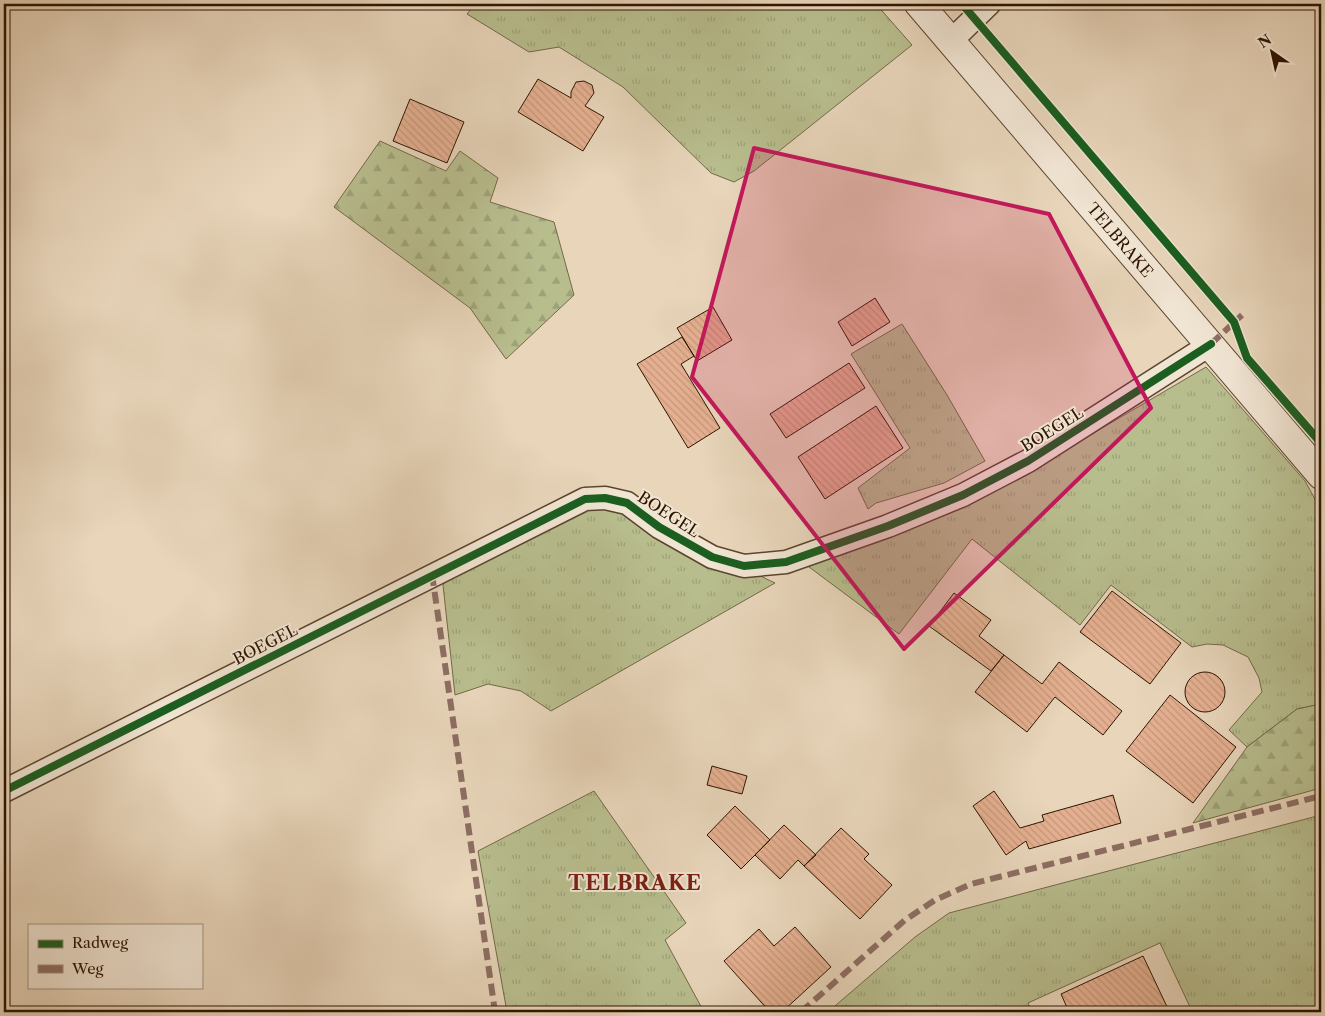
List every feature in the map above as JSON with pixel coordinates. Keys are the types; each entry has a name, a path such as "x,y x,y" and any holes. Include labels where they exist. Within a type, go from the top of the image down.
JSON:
{"street":[{"name":"TELBRAKE","path":"919,4 1321,475"},
{"path":"951,41 989,4"},
{"name":"BOEGEL","path":"4,791 586,499 605,498 627,503 659,527 712,557 744,566 786,562 888,526 963,495 1028,461 1211,344"}],"highlighted area":[{"path":"754,148 1049,214 1151,408 904,649 692,377"}],"green space":[{"path":"475,4 876,4 912,45 754,171 734,182 711,173 623,87 559,47 529,52 467,14"},
{"path":"380,141 446,171 460,151 498,178 490,202 554,222 574,295 506,359 470,308 334,207"},
{"path":"902,324 947,395 985,461 944,483 876,503 868,509 858,488 910,448 851,354"},
{"path":"1206,367 1305,481 1321,510 1321,704 1297,709 1247,747 1229,730 1262,692 1259,678 1248,657 1223,645 1207,644 1192,647 1111,585 1080,625 972,539 899,634 805,564 988,495"},
{"path":"604,507 624,511 775,583 551,711 521,691 488,684 455,695 443,585 448,577 588,508"},
{"path":"1321,704 1321,788 1193,823 1247,747 1297,709"},
{"path":"594,791 686,923 665,940 704,1012 507,1012 478,851"},
{"path":"1321,815 1321,1012 1179,1012 1190,1007 1160,943 1028,1003 1032,1012 828,1012 915,937 949,913"}],"building":[{"path":"538,79 571,98 571,92 576,82 584,81 592,85 594,93 585,106 604,117 583,151 518,112"},
{"path":"410,99 464,122 447,163 393,141"},
{"path":"875,298 890,322 852,346 838,322"},
{"path":"713,307 732,340 697,361 677,328"},
{"path":"682,337 694,356 681,364 720,428 688,448 637,364"},
{"path":"849,363 865,388 786,438 770,414"},
{"path":"876,406 903,448 825,499 798,457"},
{"path":"1112,591 1181,643 1150,684 1080,632"},
{"path":"954,593 991,620 979,636 1004,655 991,671 929,626"},
{"path":"1004,655 1042,684 1059,662 1122,711 1103,735 1055,697 1027,732 975,692"},
{"path":"1205,672 1219,678 1225,692 1219,706 1205,712 1191,706 1185,692 1191,678"},
{"path":"1170,695 1236,747 1193,803 1126,751"},
{"path":"712,766 747,776 742,794 707,785"},
{"path":"994,791 1020,828 1044,821 1042,815 1113,795 1121,823 1029,849 1026,841 1006,855 973,806"},
{"path":"735,806 770,840 741,869 707,835"},
{"path":"784,825 816,855 804,866 798,860 780,879 755,855"},
{"path":"841,828 869,854 864,859 892,885 860,919 804,866"},
{"path":"795,927 831,967 782,1012 770,1012 724,961 759,929 774,946"},
{"path":"1143,956 1169,1011 1069,1012 1061,994"}],"marked path":[{"path":"1211,344 1242,315"},
{"path":"432,574 495,1012"},
{"path":"801,1012 905,920 935,900 971,884 1321,796"}],"cycle path":[{"path":"962,4 1234,322 1247,358 1321,443"},
{"path":"4,791 585,499 605,498 627,503 659,527 712,557 744,566 786,562 888,526 963,495 1028,461 1211,344"}],"district":[{"name":"TELBRAKE","path":"635,883"}]}
